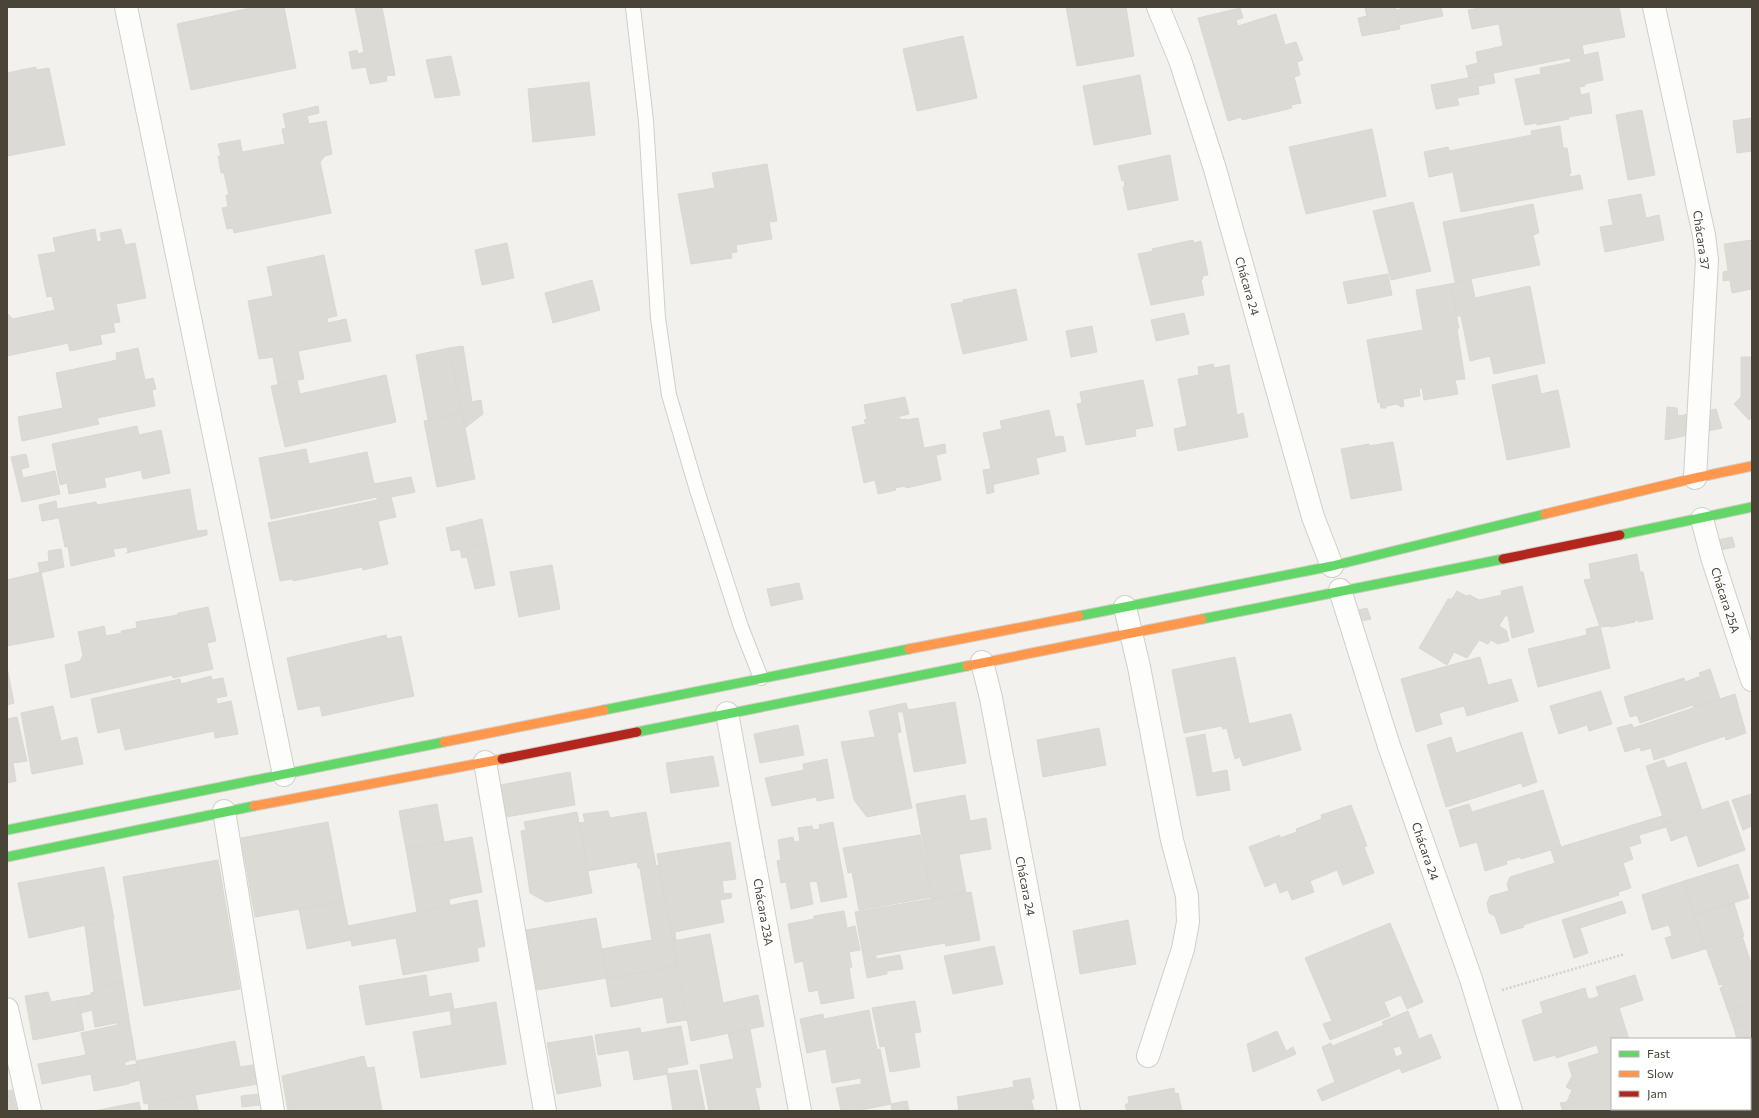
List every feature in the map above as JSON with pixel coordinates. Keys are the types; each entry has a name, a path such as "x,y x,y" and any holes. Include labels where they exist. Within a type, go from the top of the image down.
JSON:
{"street":[{"path":"126,7 284,775"},
{"name":"Chácara 24","path":"1158,7 1180,60 1215,169 1313,517 1332,566"},
{"name":"Chácara 37","path":"1654,7 1708,260 1695,478"},
{"path":"7,830 761,678 1332,566 1695,478 1752,466"},
{"path":"7,856 224,811 284,801 485,762 1752,508"},
{"name":"Chácara 25A","path":"1702,519 1712,557 1752,680"},
{"name":"Chácara 24","path":"1340,590 1389,746 1476,998 1511,1111"},
{"path":"1126,607 1172,840 1187,896 1188,922 1183,948 1148,1056"},
{"name":"Chácara 24","path":"982,662 991,698 1069,1111"},
{"name":"Chácara 23A","path":"727,713 800,1111"},
{"path":"485,762 545,1111"},
{"path":"224,811 273,1111"},
{"path":"7,1009 30,1111"}],"lane":[{"path":"632,7 646,121 658,318 668,395 732,598 761,678"}],"path":[{"path":"1476,998 1625,954"}],"building":[{"path":"255,7 284,7 296,68 191,90 177,24"},
{"path":"355,7 382,7 395,75 386,76 387,81 370,84 366,67 352,69 349,52 357,50 358,54 364,52"},
{"path":"1066,7 1126,7 1134,56 1077,66"},
{"path":"1365,7 1395,7 1400,29 1362,36 1358,18 1367,16"},
{"path":"1365,7 1395,7 1399,28 1380,33 1369,24"},
{"path":"1401,7 1441,7 1443,16 1399,25 1396,10 1401,9"},
{"path":"1486,7 1619,7 1625,37 1582,45 1584,55 1469,78 1466,66 1478,63 1476,52 1503,46 1499,24 1472,29 1468,10"},
{"path":"1240,8 1243,18 1236,20 1238,26 1276,14 1285,45 1296,42 1303,60 1297,62 1300,75 1294,77 1301,103 1291,105 1292,108 1242,120 1241,117 1228,121 1198,18"},
{"path":"963,36 977,98 917,111 903,49"},
{"path":"1598,52 1603,80 1579,87 1581,95 1589,93 1592,113 1568,117 1569,119 1537,125 1536,123 1525,125 1515,79 1541,74 1540,68 1571,62 1570,58"},
{"path":"451,56 460,95 435,98 426,60"},
{"path":"36,67 36,70 49,68 65,145 7,156 7,73"},
{"path":"1493,73 1495,83 1478,86 1479,94 1457,98 1459,105 1436,109 1431,85"},
{"path":"1140,75 1151,134 1094,145 1083,86"},
{"path":"589,82 595,135 533,142 528,89"},
{"path":"318,106 319,113 307,116 309,124 326,121 332,154 325,156 320,162 331,213 234,233 233,228 227,229 222,208 228,207 226,195 229,195 224,173 221,173 218,156 221,156 218,144 240,140 242,152 285,144 282,129 286,128 283,114"},
{"path":"1642,110 1655,175 1628,180 1616,115"},
{"path":"1752,118 1752,151 1737,153 1733,121"},
{"path":"1560,126 1563,148 1567,148 1571,173 1569,174 1570,177 1580,175 1583,189 1461,212 1453,172 1429,177 1424,152 1448,147 1449,151 1532,135 1531,131"},
{"path":"1372,129 1386,196 1306,214 1289,147"},
{"path":"1170,155 1178,200 1128,210 1123,187 1125,187 1124,180 1122,181 1118,166"},
{"path":"767,164 777,221 769,222 772,239 736,245 737,252 731,253 732,258 691,264 678,194 715,188 712,173"},
{"path":"1641,194 1646,218 1659,215 1664,240 1605,252 1600,227 1613,225 1608,200"},
{"path":"1413,202 1431,271 1391,280 1373,211"},
{"path":"1533,204 1539,233 1533,235 1540,265 1455,282 1443,222"},
{"path":"95,229 97,242 102,241 100,233 121,229 125,245 135,243 146,298 116,304 120,322 113,323 115,332 100,335 102,344 70,351 68,343 7,356 7,313 13,319 55,310 52,296 47,297 38,255 56,252 53,238"},
{"path":"1193,240 1194,243 1201,241 1208,275 1202,276 1203,279 1201,279 1204,295 1151,305 1138,254 1153,251 1152,249"},
{"path":"1752,240 1752,289 1732,293 1730,280 1723,281 1723,272 1728,271 1724,244"},
{"path":"507,243 514,278 482,285 475,250"},
{"path":"324,255 337,316 327,318 328,323 346,319 351,341 298,351 304,379 278,384 273,357 259,359 248,301 273,296 267,267"},
{"path":"1388,274 1392,295 1348,304 1343,282"},
{"path":"1471,279 1475,298 1530,286 1545,363 1494,374 1490,356 1470,361 1461,316 1457,316 1450,284"},
{"path":"592,280 600,310 553,323 545,293"},
{"path":"1450,284 1459,328 1457,329 1465,379 1455,380 1458,394 1424,400 1422,388 1419,388 1420,396 1403,399 1404,406 1401,407 1397,404 1386,406 1386,408 1381,408 1380,402 1378,403 1367,340 1423,330 1416,290"},
{"path":"1016,289 1027,340 963,354 951,304"},
{"path":"1184,313 1189,334 1156,341 1151,320"},
{"path":"1092,326 1097,352 1071,357 1066,331"},
{"path":"463,346 472,402 481,400 483,414 465,428 449,348"},
{"path":"138,348 145,380 153,378 156,389 152,390 155,406 97,418 99,424 22,441 18,417 63,408 56,373 117,360 116,353"},
{"path":"449,348 462,413 428,420 416,355"},
{"path":"1741,357 1752,357 1752,417 1749,420 1734,404 1741,397"},
{"path":"1213,364 1214,368 1229,365 1237,415 1243,413 1248,437 1178,451 1174,429 1187,426 1178,379 1199,375 1198,367"},
{"path":"386,375 396,422 285,447 271,386 297,381 300,394"},
{"path":"1537,375 1541,394 1558,390 1570,447 1507,460 1492,385"},
{"path":"1143,380 1153,426 1135,429 1136,436 1086,445 1077,404 1082,403 1080,392"},
{"path":"905,397 909,414 893,419 900,418 900,420 906,420 918,418 924,448 945,444 946,453 936,455 941,480 906,488 905,486 895,488 896,490 878,494 875,480 864,483 852,427 866,424 864,420 867,419 864,405"},
{"path":"1667,407 1677,408 1678,416 1716,409 1722,428 1665,440"},
{"path":"1049,410 1055,437 1063,436 1066,451 1036,458 1039,474 995,484 993,485 994,492 987,494 983,470 991,469 983,433 1002,429 1000,421"},
{"path":"462,413 475,479 437,487 424,421"},
{"path":"137,426 139,435 161,430 170,473 143,479 141,470 104,478 106,487 69,494 67,483 60,485 52,444"},
{"path":"1393,442 1402,490 1351,499 1341,449 1369,444 1369,446"},
{"path":"306,449 309,464 367,452 374,484 411,477 415,492 377,500 377,497 271,519 259,458"},
{"path":"26,454 29,467 21,469 23,478 55,471 60,494 22,502 11,457"},
{"path":"190,489 197,531 207,530 207,535 126,553 128,552 127,547 113,549 115,556 71,566 68,547 65,547 59,518 42,521 39,505 56,501 57,509 96,502 97,505"},
{"path":"391,497 396,517 378,521 388,564 363,570 362,567 293,581 293,579 280,581 268,523"},
{"path":"482,519 487,543 451,551 446,528"},
{"path":"1732,537 1735,547 1716,551 1713,541"},
{"path":"487,543 495,585 475,589 467,557 462,558 460,549"},
{"path":"61,549 64,567 40,573 38,563 49,561 48,551"},
{"path":"1637,554 1640,572 1643,572 1653,619 1638,622 1638,620 1635,620 1635,622 1610,627 1600,627 1584,580 1591,579 1589,564"},
{"path":"552,565 560,609 519,617 510,572"},
{"path":"41,572 54,637 7,646 7,580"},
{"path":"799,583 803,599 771,606 767,589"},
{"path":"1522,586 1534,632 1512,638 1508,616 1505,616 1499,626 1506,630 1509,641 1498,644 1491,640 1488,644 1479,640 1467,658 1454,652 1447,665 1419,648 1448,599 1452,599 1457,591 1466,596 1470,595 1479,600 1502,595 1501,591"},
{"path":"208,607 216,641 207,643 213,669 173,678 172,675 71,698 65,665 80,661 83,655 78,632 104,626 106,636 122,633 121,631 137,628 136,622 178,615 178,613"},
{"path":"1367,608 1371,619 1352,623 1350,612"},
{"path":"1600,626 1610,668 1538,687 1528,649 1587,635 1586,629"},
{"path":"386,635 387,639 401,636 414,696 322,716 320,706 298,710 287,658"},
{"path":"1235,657 1249,724 1223,729 1222,726 1184,733 1172,670"},
{"path":"1480,657 1488,685 1511,679 1518,701 1467,716 1464,706 1439,713 1442,724 1416,732 1401,679"},
{"path":"7,667 14,703 7,705"},
{"path":"1710,669 1720,699 1694,708 1693,705 1640,723 1637,715 1630,717 1624,697 1684,678 1685,682 1701,676 1699,673"},
{"path":"211,676 212,680 223,678 227,696 216,698 217,704 231,701 238,734 215,738 214,731 125,750 120,728 98,733 91,699 180,679 181,684"},
{"path":"1601,691 1612,724 1589,731 1587,725 1559,734 1550,706"},
{"path":"1735,694 1746,733 1726,740 1725,736 1654,760 1651,748 1641,751 1633,728"},
{"path":"955,702 966,763 914,772 903,712 898,712 896,705 906,703 908,710"},
{"path":"896,705 901,732 897,733 912,808 867,817 854,800 841,742 875,737 869,711"},
{"path":"53,706 61,741 77,737 83,764 32,774 21,713"},
{"path":"1291,714 1301,750 1243,766 1240,757 1235,759 1227,729"},
{"path":"17,717 27,761 13,763 16,781 7,783 7,719"},
{"path":"1632,724 1640,747 1625,752 1617,728"},
{"path":"798,725 804,755 760,763 754,734"},
{"path":"1099,728 1106,765 1043,777 1037,740"},
{"path":"1522,732 1537,782 1523,787 1521,783 1446,807 1427,745 1451,737 1456,753"},
{"path":"1205,734 1212,773 1227,770 1230,790 1197,796 1186,738"},
{"path":"713,756 719,786 671,793 666,763"},
{"path":"827,759 834,798 817,801 816,797 772,806 765,778 804,770 803,764"},
{"path":"1664,760 1667,768 1686,762 1702,810 1665,823 1646,766"},
{"path":"570,772 575,805 506,817 500,785"},
{"path":"1543,790 1561,847 1521,859 1520,857 1506,861 1507,864 1485,871 1477,842 1460,847 1449,810 1469,804 1472,812"},
{"path":"1752,794 1752,826 1743,830 1732,800"},
{"path":"965,795 970,821 986,818 991,849 926,860 916,804"},
{"path":"1728,801 1745,850 1698,867 1687,835 1671,841 1665,823"},
{"path":"437,804 444,842 406,849 399,811"},
{"path":"1351,805 1367,846 1364,847 1374,873 1343,885 1337,870 1310,881 1314,892 1292,900 1288,890 1280,893 1276,882 1265,887 1249,847 1280,835 1280,838 1297,832 1296,829 1322,819 1321,815"},
{"path":"608,811 610,818 646,812 656,866 659,865 677,966 607,979 602,949 652,940 640,868 638,868 637,862 588,871 579,823 585,822 583,814"},
{"path":"577,812 592,893 546,902 530,893 521,831 526,830 524,822"},
{"path":"1662,816 1666,827 1639,835 1641,843 1629,847 1633,859 1623,863 1631,888 1618,892 1619,895 1523,925 1524,927 1501,934 1495,916 1489,913 1487,903 1490,896 1509,891 1507,884 1510,877 1555,863 1551,850"},
{"path":"328,822 343,901 255,917 241,838"},
{"path":"833,822 847,897 821,902 817,881 809,882 813,904 791,909 786,882 781,883 777,861 781,860 778,840 793,837 794,842 800,841 798,828 812,826 813,830 820,829 819,825"},
{"path":"920,835 932,897 859,910 852,872 848,873 843,848"},
{"path":"472,837 482,892 449,899 450,906 417,912 406,849"},
{"path":"730,842 736,879 722,881 724,894 731,893 732,896 731,898 720,900 724,922 675,932 676,940 673,941 657,854"},
{"path":"959,855 966,893 932,899 925,861"},
{"path":"218,860 240,989 144,1006 123,877"},
{"path":"1738,864 1749,898 1694,915 1684,881"},
{"path":"104,867 114,919 29,938 18,883"},
{"path":"1684,881 1705,949 1672,959 1665,938 1672,936 1669,925 1652,930 1642,895"},
{"path":"971,892 980,940 946,946 945,943 876,955 876,959 864,961 855,912"},
{"path":"477,900 485,946 477,948 479,961 403,975 396,938 352,946 348,926"},
{"path":"343,901 351,940 307,949 299,909"},
{"path":"1622,901 1626,913 1580,928 1588,953 1574,958 1562,920"},
{"path":"1734,903 1744,936 1705,949 1694,915"},
{"path":"844,911 847,928 855,926 860,950 849,952 852,967 849,968 854,998 821,1004 818,990 809,992 803,961 795,963 788,924 814,919 814,916"},
{"path":"596,918 607,978 537,990 526,930"},
{"path":"113,920 129,1020 95,1027 93,1010 82,1012 79,997 91,995 91,993 94,992 85,926"},
{"path":"1128,920 1136,964 1080,974 1073,931"},
{"path":"1390,923 1423,1002 1407,1009 1401,995 1384,1002 1390,1016 1330,1040 1323,1024 1332,1021 1305,958"},
{"path":"710,934 723,1003 758,995 764,1026 691,1041 673,941"},
{"path":"1742,936 1752,970 1718,981 1706,948"},
{"path":"994,946 1003,984 953,994 944,956"},
{"path":"900,955 903,969 887,971 887,974 867,978 864,961"},
{"path":"677,966 687,1020 667,1023 663,997 611,1007 606,979"},
{"path":"1752,969 1752,1003 1728,1011 1720,988 1723,987 1722,984 1719,985 1718,981"},
{"path":"426,975 429,997 451,993 454,1010 366,1025 359,986"},
{"path":"1635,975 1643,1000 1619,1008 1629,1038 1611,1038 1611,1049 1599,1053 1597,1045 1556,1058 1556,1055 1534,1061 1522,1020 1543,1013 1540,1002 1585,988 1588,999 1599,996 1596,987"},
{"path":"122,982 129,1020 95,1027 92,1010 81,1013 78,998 91,996 91,993 95,993 95,987"},
{"path":"48,992 51,1002 78,997 84,1030 33,1040 25,996"},
{"path":"915,1001 921,1032 914,1033 920,1067 890,1072 885,1046 880,1047 872,1008"},
{"path":"496,1002 506,1064 421,1078 413,1032 452,1025 450,1010"},
{"path":"1752,1003 1752,1023 1734,1028 1728,1011"},
{"path":"869,1010 877,1050 880,1049 891,1104 856,1111 841,1111 836,1088 861,1084 861,1078 832,1083 826,1049 807,1053 800,1019 823,1014 824,1019"},
{"path":"1408,1011 1419,1039 1431,1034 1441,1058 1402,1073 1400,1068 1322,1101 1317,1090 1335,1082 1322,1047 1331,1043 1332,1046 1384,1025 1382,1022","holes":["1400,1046 1403,1054 1396,1057 1393,1048"]},
{"path":"129,1020 136,1060 128,1060 129,1061 125,1062 125,1066 137,1064 140,1080 129,1084 94,1091 91,1074 42,1084 38,1064 86,1055 81,1033 117,1025 117,1023"},
{"path":"1752,1023 1751,1072 1751,1038 1737,1038 1734,1028"},
{"path":"681,1026 688,1064 667,1068 668,1074 634,1080 629,1050 598,1055 595,1035 640,1028 641,1033"},
{"path":"750,1029 761,1087 755,1088 760,1111 709,1111 700,1065 734,1059 728,1033"},
{"path":"1277,1031 1286,1051 1293,1047 1296,1054 1253,1072 1247,1044"},
{"path":"592,1036 601,1086 557,1094 547,1043"},
{"path":"235,1041 240,1067 253,1065 257,1084 144,1104 136,1061"},
{"path":"1611,1049 1611,1110 1626,1110 1563,1111 1560,1103 1567,1102 1572,1090 1566,1087 1572,1076 1568,1063"},
{"path":"364,1056 367,1068 374,1067 382,1111 288,1111 282,1076"},
{"path":"697,1070 705,1111 673,1111 667,1074"},
{"path":"1030,1078 1034,1099 1031,1099 1034,1111 959,1111 957,1097 1014,1087 1013,1081"},
{"path":"1174,1088 1175,1094 1178,1093 1182,1111 1127,1111 1125,1105 1129,1103 1128,1097"},
{"path":"12,1090 17,1111 7,1111 7,1091"},
{"path":"259,1094 260,1105 242,1107 241,1096"},
{"path":"195,1095 198,1111 149,1111 148,1103"},
{"path":"907,1101 909,1111 892,1111 891,1104"},
{"path":"139,1102 141,1111 94,1111"}],"traffic: fast":[{"path":"1620,535 1752,507"},
{"path":"1079,616 1332,566 1545,514"},
{"path":"1202,619 1503,559"},
{"path":"604,710 909,649"},
{"path":"637,732 967,666"},
{"path":"7,830 444,742"},
{"path":"7,857 254,806"}],"traffic: slow":[{"path":"1545,514 1752,466"},
{"path":"909,649 1079,616"},
{"path":"967,666 1202,619"},
{"path":"444,742 604,710"},
{"path":"254,806 502,759"}],"traffic: jam":[{"path":"1503,559 1620,535"},
{"path":"502,759 637,732"}]}
